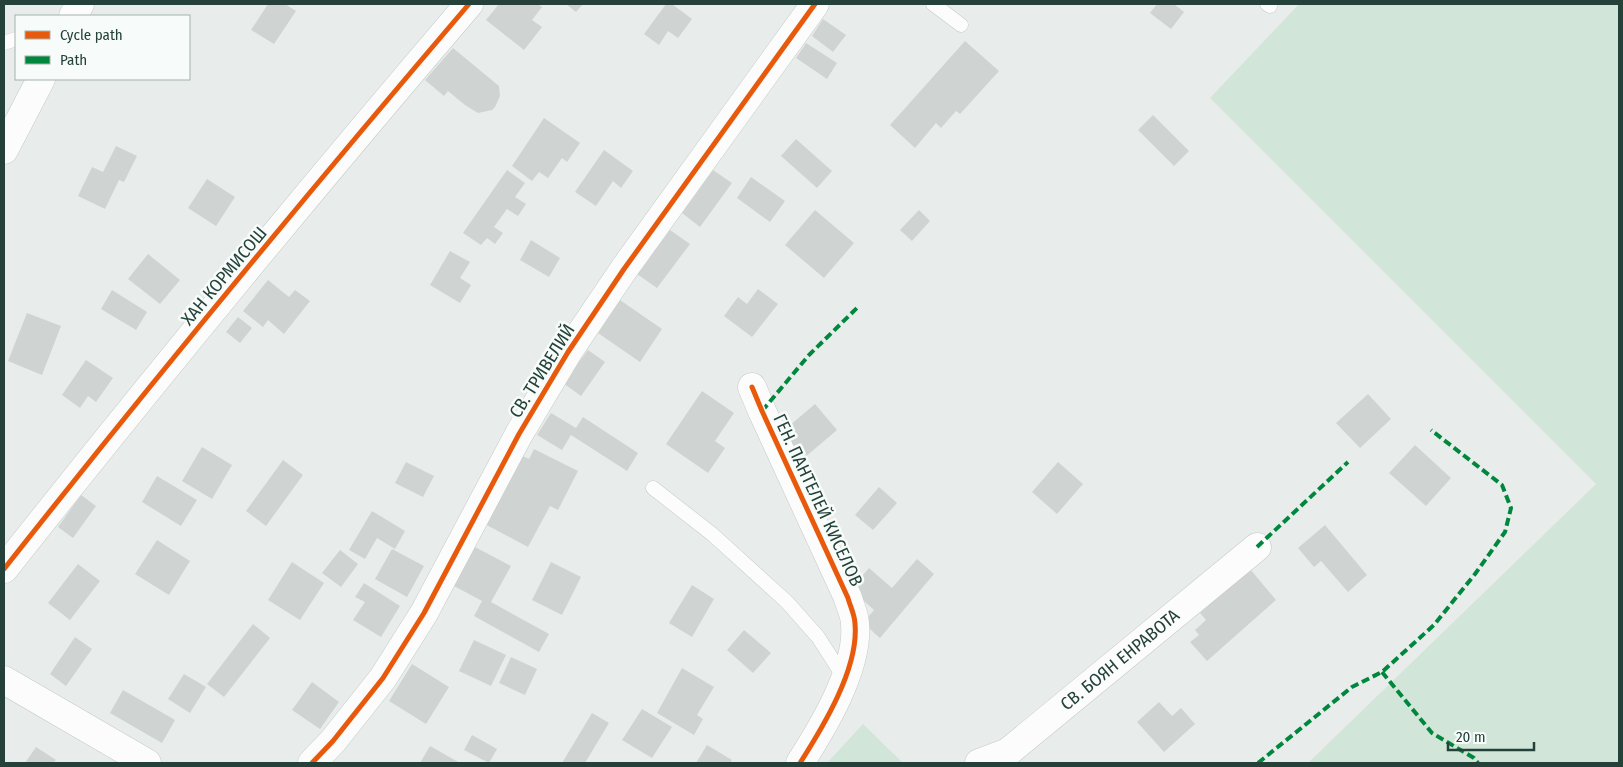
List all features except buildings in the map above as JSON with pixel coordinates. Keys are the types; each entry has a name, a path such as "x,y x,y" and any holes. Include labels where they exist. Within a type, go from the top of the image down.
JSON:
{"street":[{"path":"74,15 80,4"},
{"name":"ХАН КОРМИСОШ","path":"4,569 112,433 379,109 469,4"},
{"name":"СВ. ТРИВЕЛИЙ","path":"312,763 333,741 383,678 424,613 519,434 568,352 624,268 815,4"},
{"path":"4,150 40,80"},
{"name":"ГЕН. ПАНТЕЛЕЙ КИСЕЛОВ","path":"752,387 848,598 856,623 854,650 845,679 815,740 800,763"},
{"name":"СВ. БОЯН ЕНРАВОТА","path":"979,763 1008,752 1257,547"},
{"path":"4,680 147,763"}],"lane":[{"path":"934,4 962,25"},
{"path":"653,488 712,534 787,602 818,637 845,679"}],"green space":[{"path":"1299,4 1619,4 1619,763 1308,763 1596,484 1210,98"},
{"path":"863,724 903,763 827,763"}],"marked path":[{"path":"762,411 809,355 859,306"},
{"path":"1258,763 1352,687 1382,672 1434,625 1475,574 1505,532 1511,508 1502,485 1431,430"},
{"path":"1257,547 1348,462"},
{"path":"1382,672 1432,733 1474,758 1478,763"}],"cycle path":[{"path":"4,569 234,284 469,4"},
{"path":"312,763 333,741 383,678 424,613 519,434 568,352 624,269 815,4"},
{"path":"752,387 848,598 855,621 855,641 845,678 829,715 800,763"}]}
